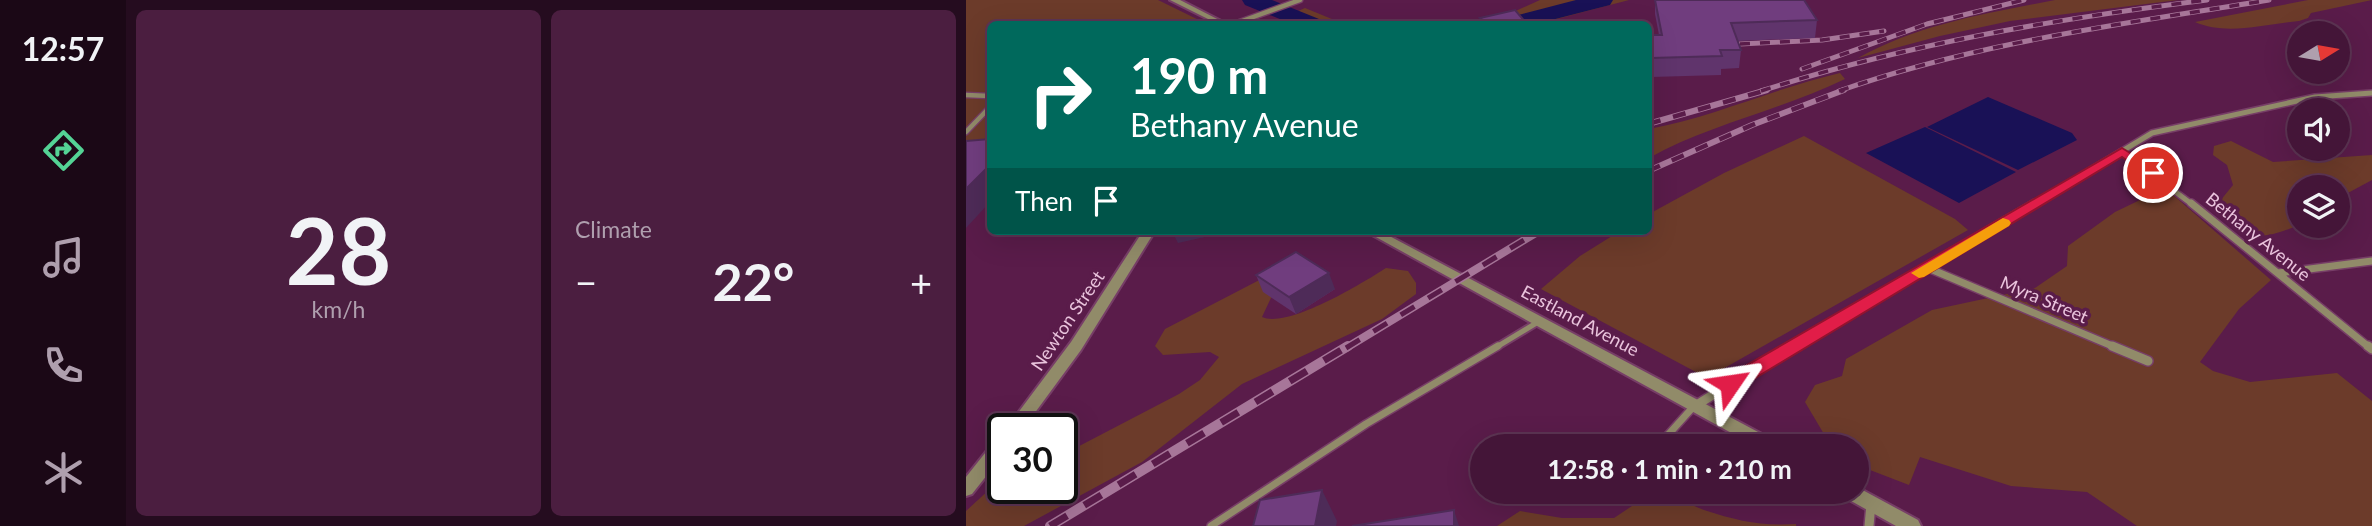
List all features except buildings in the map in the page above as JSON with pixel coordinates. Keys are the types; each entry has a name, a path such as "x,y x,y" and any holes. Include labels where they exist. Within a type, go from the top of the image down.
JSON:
{"street":[{"path":"1174,0 1217,21"},
{"path":"1243,21 1298,1"},
{"path":"1694,406 2152,133 2325,95 2372,93"},
{"name":"Bethany Avenue","path":"2122,152 2165,183 2372,349"},
{"name":"Newton Street","path":"1026,413 1076,346 1146,235"},
{"name":"Eastland Avenue","path":"1378,235 1746,434"},
{"path":"2278,273 2372,261"},
{"name":"Myra Street","path":"1928,268 2148,360"},
{"path":"966,489 987,463"},
{"path":"1869,526 1871,504 1912,526"}],"lane":[{"path":"966,95 987,96"},
{"path":"966,132 987,110"},
{"path":"1211,526 1366,424 1538,322"},
{"path":"1669,434 1694,406"}],"shaded area":[{"path":"966,0 1158,0 1201,21 987,21 987,152 966,154"},
{"path":"1540,0 1629,0 1549,21 1488,21"},
{"path":"2055,0 2178,0 2010,21 1858,58 1881,46 1929,28"},
{"path":"2308,0 2372,0 2311,13 2308,18 2299,21 2260,26 2233,29 2195,22"},
{"path":"1305,8 1337,21 1280,21"},
{"path":"1840,73 1845,79 1796,100 1696,136 1652,156 1652,128 1697,117"},
{"path":"1988,97 2072,133 2077,140 2018,170 1927,127"},
{"path":"1925,127 2016,172 1959,203 1866,153"},
{"path":"1804,136 1955,219 1968,230 1707,378 1541,289 1580,256 1614,235 1652,235 1652,212 1724,173"},
{"path":"2231,141 2273,162 2350,161 2350,157 2372,155 2372,180 2350,192 2350,175 2287,175 2287,230 2262,236 2246,231 2216,206 2233,185 2227,165 2213,155 2214,146"},
{"path":"2165,188 2271,280 2239,309 2200,362 2213,371 2250,382 2337,373 2372,401 2372,526 2137,526 2087,492 2011,486 1920,457 1909,485 1869,470 1869,434 1824,434 1805,402 1815,385 1842,376 1846,359 1932,310 2035,288 2067,266 2068,246 2115,212"},
{"path":"1386,268 1408,271 1416,283 1416,294 1382,319 1242,384 1142,462 1078,497 1078,447 1179,394 1200,380 1219,357 1210,352 1163,355 1155,346 1165,329 1269,275 1279,281 1262,317 1274,319 1306,311"},
{"path":"987,492 987,504 1065,504 1024,526 966,526 966,511"},
{"path":"1635,504 1690,504 1739,520 1796,526 1497,526 1520,511 1562,518 1614,518"}],"waterway":[{"path":"1253,0 1304,21"},
{"path":"1522,21 1602,0"}],"railway":[{"path":"1802,69 1927,24 2024,0"},
{"path":"1761,91 1871,60 1982,35 2207,0"},
{"path":"1839,91 1944,59 1998,47 2106,26 2269,0"},
{"path":"1720,45 1822,40 1884,31"},
{"path":"1652,123 1767,90"},
{"path":"1652,169 1752,125 1844,90"},
{"path":"1346,348 1532,235"},
{"path":"1050,526 1348,346"}],"slow traffic":[{"path":"1919,273 2003,223"}],"route":[{"path":"1730,384 2122,152 2153,173"}]}
